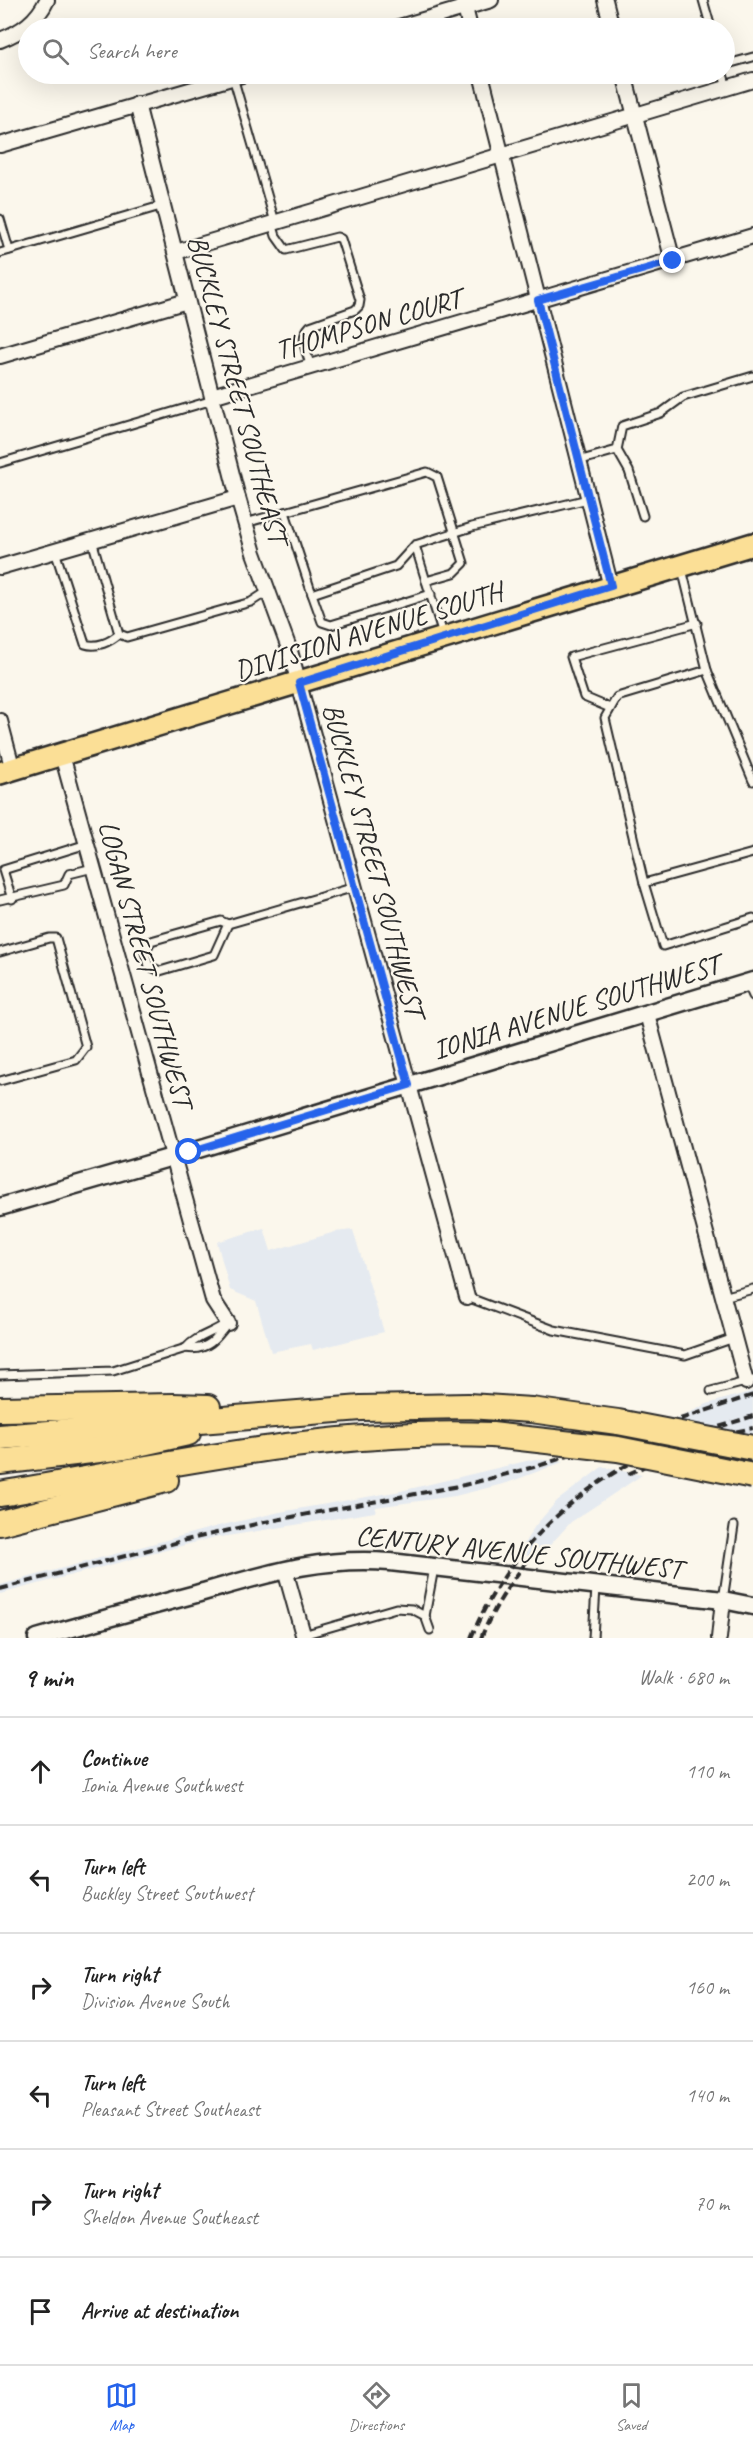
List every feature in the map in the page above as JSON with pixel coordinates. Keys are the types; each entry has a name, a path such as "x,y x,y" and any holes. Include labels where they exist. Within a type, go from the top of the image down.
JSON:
{"highway":[{"path":"0,1409 173,1406 291,1413"},
{"path":"0,1437 291,1413 431,1406 531,1410 618,1422 753,1448"},
{"path":"0,1462 145,1444 257,1416"},
{"path":"0,1494 274,1446 438,1433 492,1435 618,1449 753,1476"},
{"path":"0,1523 329,1440"}],"main road":[{"name":"DIVISION AVENUE SOUTH","path":"6,772 753,544"}],"street":[{"path":"35,18 47,0"},
{"path":"424,18 464,4 491,0"},
{"path":"605,0 610,18"},
{"path":"0,40 18,33"},
{"path":"176,252 753,80"},
{"path":"0,145 207,84"},
{"path":"483,84 611,586"},
{"path":"626,84 673,261"},
{"name":"BUCKLEY STREET SOUTHEAST","path":"137,104 238,498 299,683"},
{"name":"THOMPSON COURT","path":"212,398 753,236"},
{"path":"0,356 187,301"},
{"path":"0,567 238,498"},
{"name":"BUCKLEY STREET SOUTHWEST","path":"299,683 467,1297"},
{"path":"0,721 6,772"},
{"name":"LOGAN STREET SOUTHWEST","path":"62,754 213,1300 228,1323"},
{"name":"IONIA AVENUE SOUTHWEST","path":"0,1207 647,1014 751,986"},
{"path":"647,1014 734,1338 749,1381"},
{"name":"CENTURY AVENUE SOUTHWEST","path":"37,1638 285,1570 330,1561 364,1560 723,1600 753,1606"},
{"path":"285,1570 304,1636"},
{"path":"719,1638 723,1600"}],"lane":[{"path":"703,0 708,18"},
{"path":"735,62 753,57"},
{"path":"241,84 279,242 285,250 337,237 341,239 360,300 355,310 310,326 305,331 304,343 311,367"},
{"path":"726,84 727,88"},
{"path":"0,253 164,205"},
{"path":"0,219 9,250"},
{"path":"643,516 629,471 617,450 622,426 661,413 682,398 753,376"},
{"path":"0,463 212,398"},
{"path":"578,461 617,450"},
{"path":"245,523 427,472 437,477 464,563 454,573 426,581"},
{"path":"312,594 396,566 416,544 588,499"},
{"path":"285,512 322,622 331,625 431,594"},
{"path":"92,540 120,634"},
{"path":"416,544 444,638"},
{"path":"55,551 85,644 92,646 112,640 120,634"},
{"path":"681,567 697,623 707,670 753,781"},
{"path":"120,634 127,637 251,602 268,591"},
{"path":"610,708 584,696 571,657 697,623"},
{"path":"707,670 616,697 605,718 644,883 663,946 753,918"},
{"path":"12,899 3,870 87,844"},
{"path":"644,883 753,853"},
{"path":"0,900 64,885 69,874 93,868"},
{"path":"228,924 214,955 160,971 149,966 145,952 151,941 220,921 228,924 355,887"},
{"path":"0,952 56,938 87,1047 76,1060 0,1081"},
{"path":"723,1298 753,1289"},
{"path":"467,1297 554,1330 685,1355 734,1338"},
{"path":"0,1375 113,1371 186,1348 194,1349 214,1342 228,1323"},
{"path":"711,1391 749,1381"},
{"path":"723,1600 734,1526"},
{"path":"430,1630 425,1616 434,1568"},
{"path":"593,1638 597,1586"},
{"path":"304,1636 396,1608 412,1609 425,1616"}],"shaded area":[{"path":"264,1228 271,1251 335,1232 353,1230 384,1332 313,1350 311,1344 271,1352 256,1301 230,1290 217,1242"},
{"path":"753,1391 753,1436 672,1421 707,1404"},
{"path":"535,1459 563,1462 507,1483 455,1496 376,1507 375,1512 219,1536 0,1594 0,1585 218,1526 280,1512 401,1491"},
{"path":"602,1467 642,1475 571,1522 540,1556 517,1555 535,1526 557,1501"}],"railway":[{"path":"0,1589 186,1540 265,1522 464,1485 538,1466 753,1395"},
{"path":"471,1638 499,1585 516,1561 535,1538 579,1498 603,1480 661,1446 753,1416"},
{"path":"723,1434 753,1428"},
{"path":"628,1474 682,1449"},
{"path":"481,1638 505,1592 536,1550"}],"route":[{"path":"189,1152 409,1085 299,683 611,586 538,300 673,261"}]}
